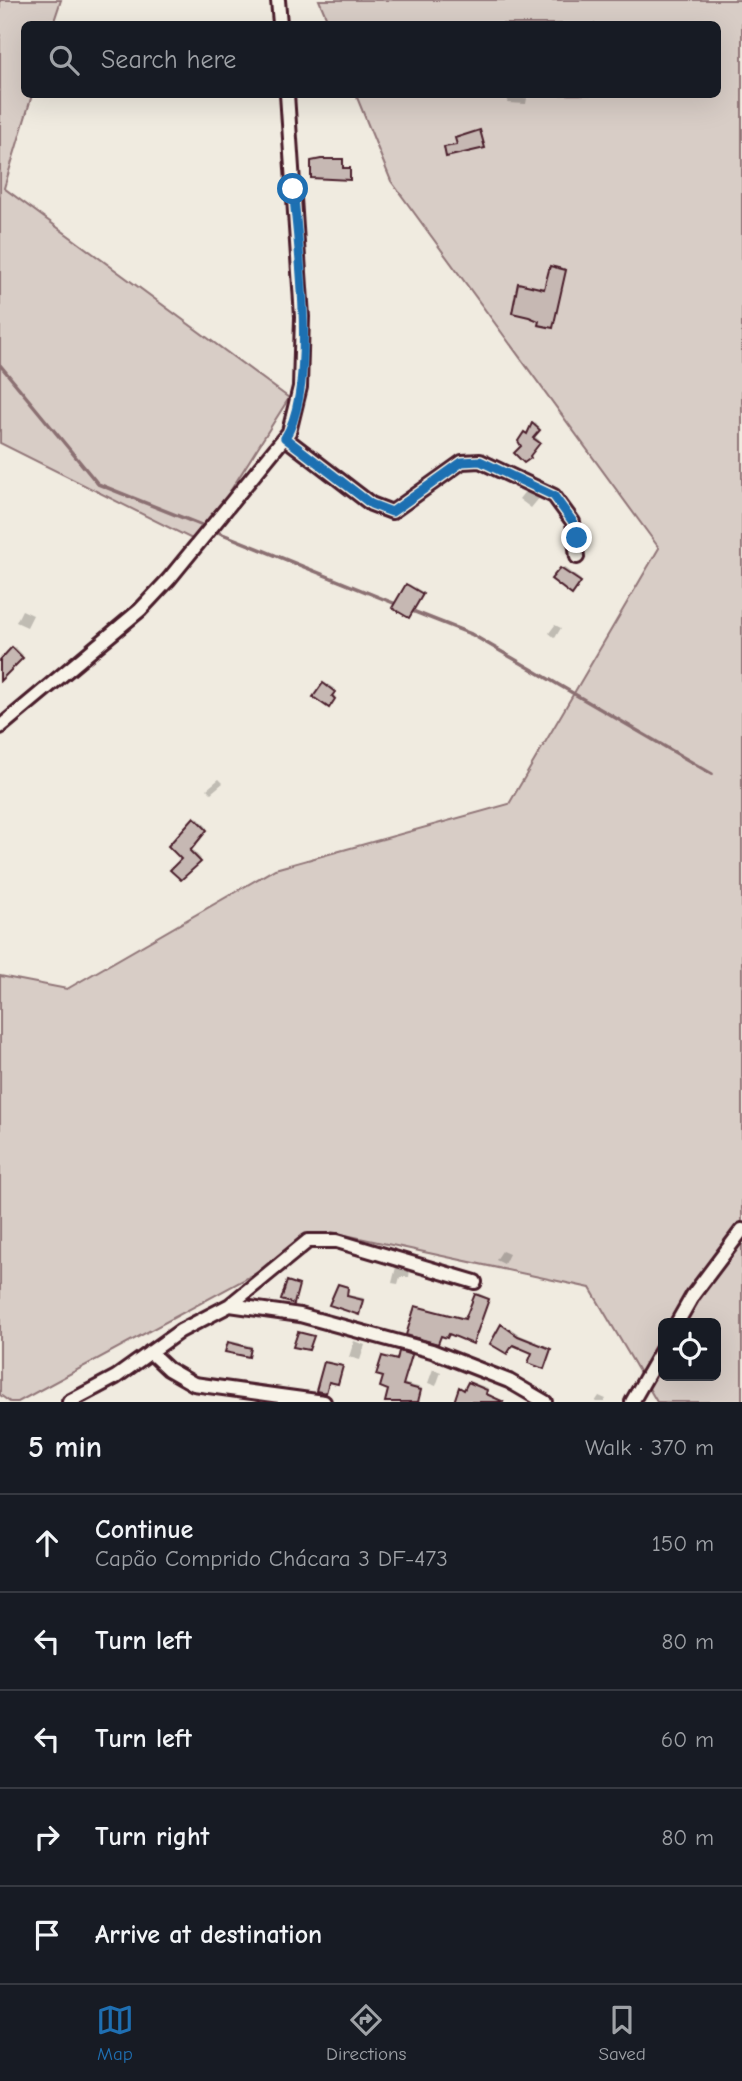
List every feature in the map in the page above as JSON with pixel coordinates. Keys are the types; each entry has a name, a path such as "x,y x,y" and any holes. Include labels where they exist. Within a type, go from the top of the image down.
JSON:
{"street":[{"path":"278,0 280,21"},
{"path":"0,727 140,610 169,579 285,438 294,418 300,387 302,317 287,98"},
{"path":"285,438 371,504 392,512 462,462 480,461 554,496 573,522 577,557"},
{"path":"680,1318 693,1295 742,1230"},
{"path":"69,1402 116,1377 197,1321 230,1305 308,1241 337,1241 475,1282"},
{"path":"230,1305 300,1315 432,1352 509,1381 545,1402"},
{"path":"150,1352 168,1369 194,1384 324,1402"},
{"path":"632,1402 658,1357"}],"shaded area":[{"path":"0,0 61,0 54,21 21,21 21,98 31,98 4,188 289,398 198,542 0,443"},
{"path":"319,0 742,0 742,1402 657,1402 590,1288 332,1232 18,1402 10,1402 0,1395 0,976 67,989 275,869 509,804 659,548 391,181 357,98 721,98 721,21 328,21"}],"building":[{"path":"480,130 485,148 446,157 444,147 457,145 455,138"},
{"path":"343,159 343,168 350,168 350,180 311,178 311,161"},
{"path":"550,266 566,270 553,328 538,325 539,321 512,313 518,283 544,289"},
{"path":"532,423 540,430 533,438 540,443 531,458 524,463 514,453 521,446 518,441 524,432 527,434"},
{"path":"560,568 581,582 572,595 551,579"},
{"path":"406,584 423,594 409,618 392,608"},
{"path":"12,647 23,658 0,681 0,660"},
{"path":"323,683 335,692 332,696 335,699 329,708 313,697"},
{"path":"194,817 207,830 190,851 201,862 181,880 170,870 181,859 168,846"},
{"path":"287,1281 299,1285 294,1304 281,1300"},
{"path":"338,1284 348,1287 347,1296 363,1300 359,1315 329,1305"},
{"path":"475,1294 489,1299 473,1344 449,1334 447,1338 441,1336 438,1344 406,1335 415,1306 465,1319"},
{"path":"501,1324 518,1336 551,1349 544,1369 528,1363 532,1353 513,1345 507,1354 490,1344"},
{"path":"298,1332 314,1336 309,1350 293,1347"},
{"path":"228,1342 251,1348 249,1357 225,1352"},
{"path":"399,1351 412,1355 403,1385 421,1390 418,1402 385,1402 388,1390 380,1387 383,1377 376,1375 382,1356 397,1360"},
{"path":"324,1362 343,1366 338,1384 329,1382 326,1393 316,1391"},
{"path":"468,1382 487,1390 486,1394 504,1402 454,1402 459,1387 464,1390"}],"waterway":[{"path":"0,365 98,484 201,525"},
{"path":"220,533 396,604"},
{"path":"410,610 471,634 712,774"}],"route":[{"path":"293,189 302,317 300,387 294,418 285,438 320,462 371,504 392,512 462,462 480,461 554,496 567,511 577,538"}]}
